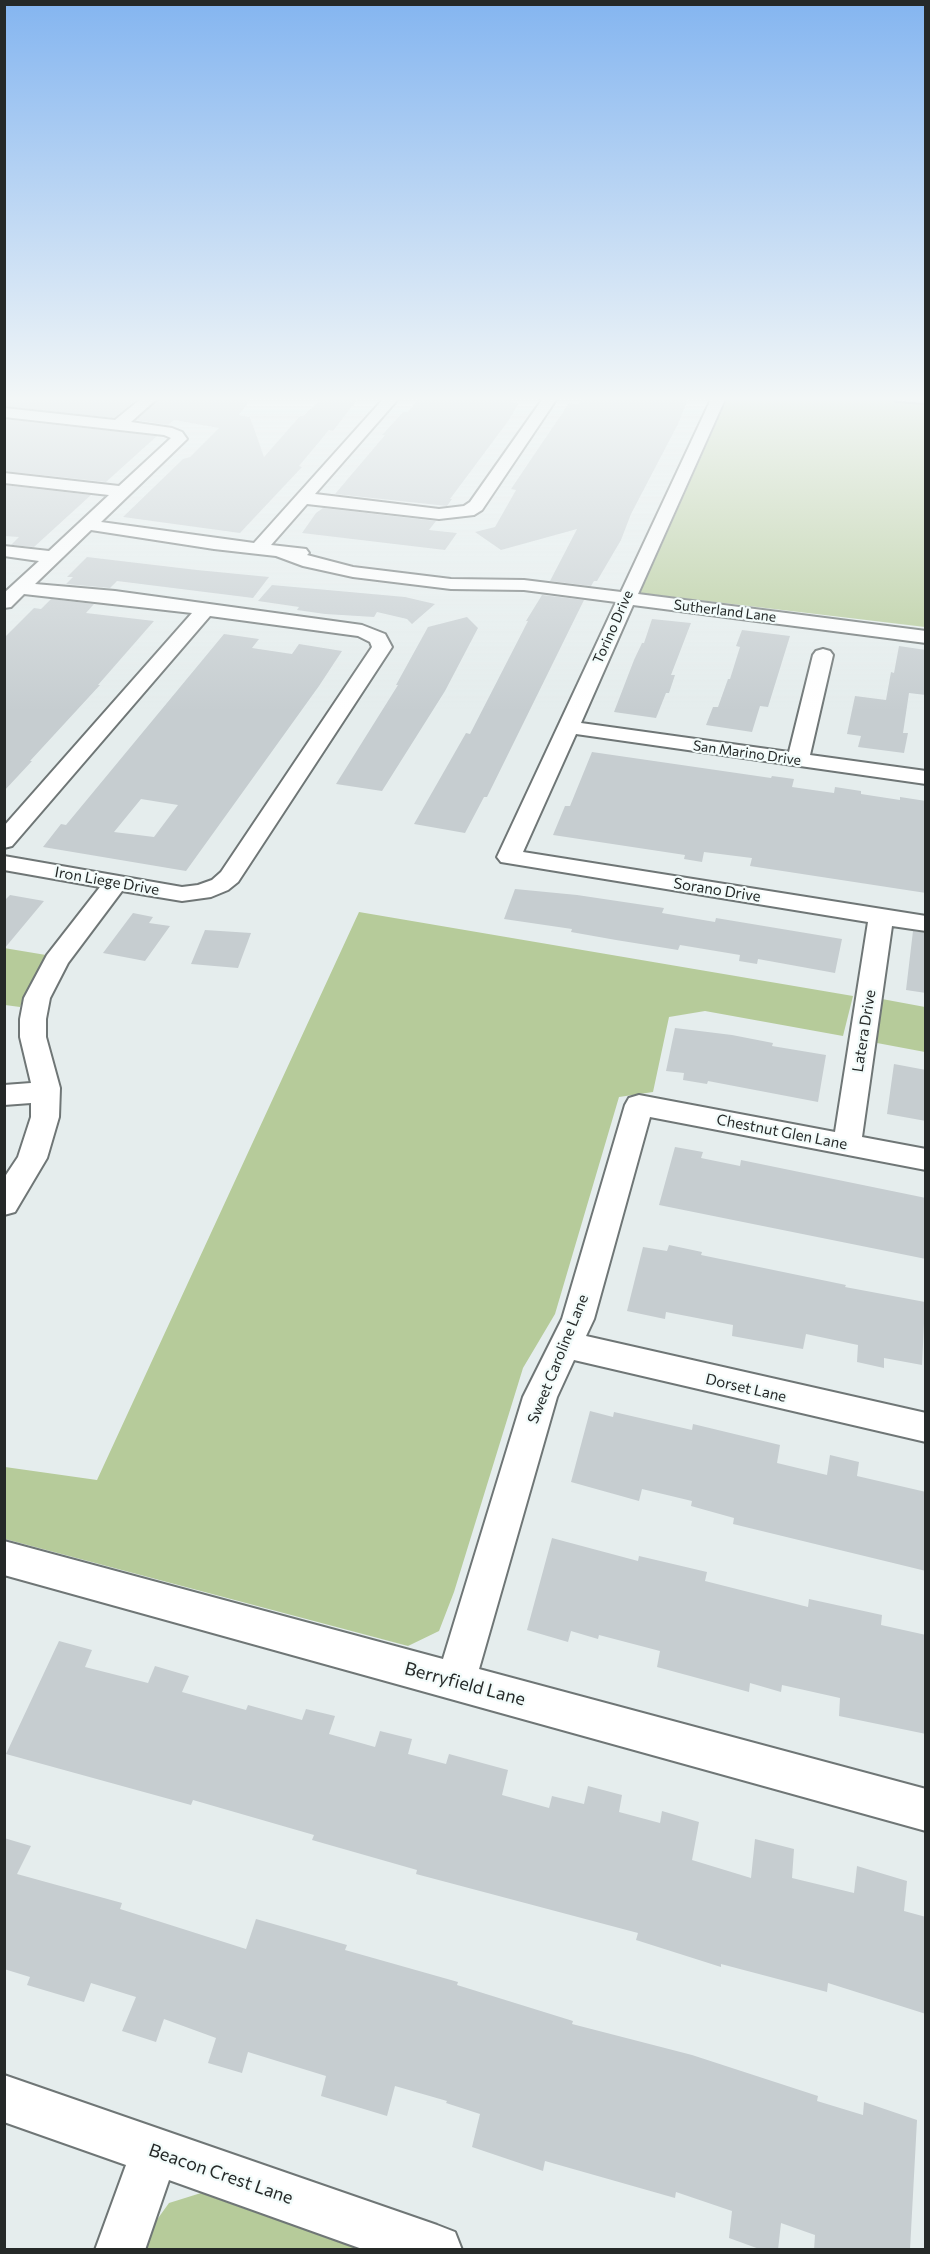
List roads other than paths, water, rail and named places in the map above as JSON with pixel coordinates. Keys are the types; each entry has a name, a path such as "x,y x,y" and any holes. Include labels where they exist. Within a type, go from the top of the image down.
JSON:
{"street":[{"path":"4,603 113,502"},
{"path":"258,549 299,502"},
{"path":"339,502 439,514 464,513 479,502"},
{"name":"Torino Drive","path":"509,857 670,502"},
{"name":"Sutherland Lane","path":"89,525 282,552 325,566 378,567 451,584 524,585 926,637"},
{"path":"4,551 54,557"},
{"path":"21,588 206,609"},
{"path":"4,841 206,609"},
{"name":"Iron Liege Drive","path":"4,863 182,894 210,890 230,877 382,644 375,635 362,631 206,609"},
{"path":"798,760 823,655"},
{"name":"San Marino Drive","path":"568,727 926,778"},
{"name":"Sorano Drive","path":"509,857 926,924"},
{"path":"4,1204 27,1169 39,1143 45,1117 46,1092 33,1037 33,1019 37,998 56,961 115,883"},
{"name":"Latera Drive","path":"847,1145 881,917"},
{"path":"4,1095 46,1092"},
{"name":"Chestnut Glen Lane","path":"639,1105 926,1160"},
{"name":"Sweet Caroline Lane","path":"456,1682 536,1412 552,1370 578,1319 639,1105"},
{"name":"Dorset Lane","path":"566,1345 926,1428"},
{"name":"Berryfield Lane","path":"4,1558 926,1810"},
{"name":"Beacon Crest Lane","path":"4,2098 438,2250"},
{"path":"120,2250 155,2151"}]}
